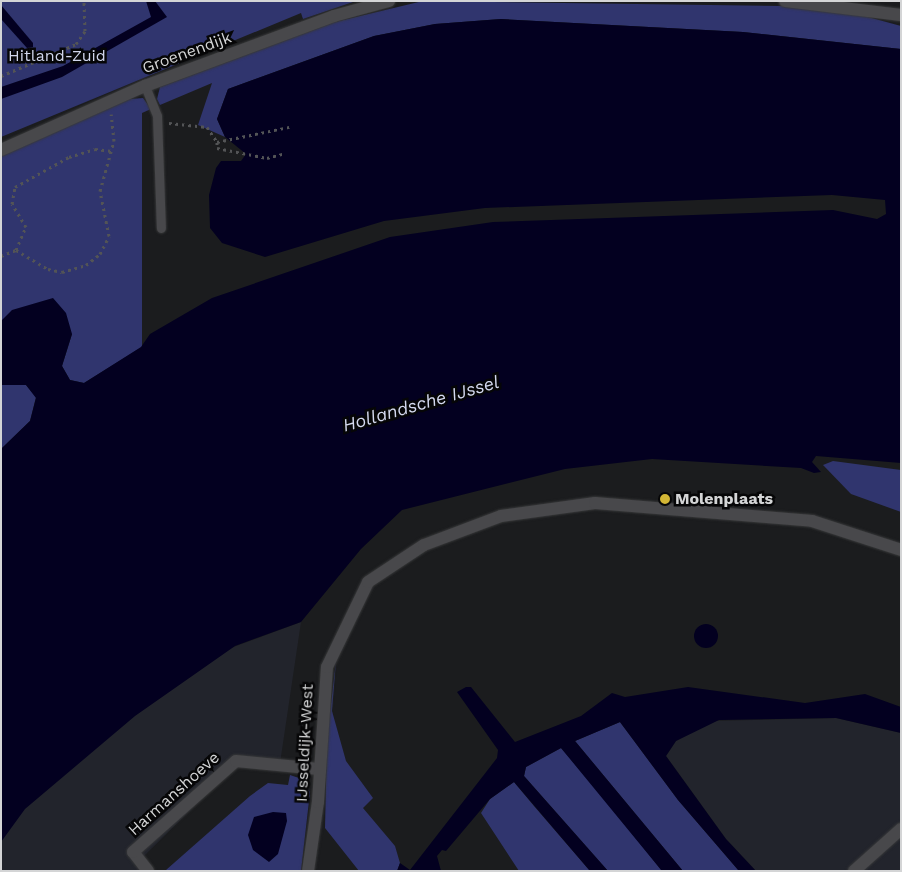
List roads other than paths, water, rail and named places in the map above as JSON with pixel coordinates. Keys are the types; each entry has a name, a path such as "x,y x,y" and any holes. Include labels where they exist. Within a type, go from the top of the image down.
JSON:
{"street":[{"name":"Groenendijk","path":"1,150 145,86 334,16 389,1"},
{"path":"785,1 901,15"},
{"name":"IJsseldijk-West","path":"308,871 328,667 358,596 392,563 471,525 570,503 623,504 812,521 901,550"},
{"name":"Harmanshoeve","path":"148,871 133,852 236,761 319,768"},
{"path":"854,871 901,829"}],"lane":[{"path":"145,86 158,126 161,228"}],"water":[{"path":"146,1 155,1 167,17 62,77 1,99 1,87 63,66 151,17"},
{"path":"1,5 33,43 33,47 27,48 1,19"},
{"name":"Hollandsche IJssel","path":"501,19 743,32 901,49 901,463 816,456 812,462 821,472 814,473 801,468 652,459 565,469 402,510 361,549 301,622 235,646 135,716 25,809 1,842 1,449 30,421 36,398 26,385 1,385 1,321 12,310 53,298 66,313 72,334 62,366 70,380 84,383 141,347 150,334 212,298 390,237 493,222 833,210 877,219 886,214 885,200 832,195 485,208 384,221 265,257 222,243 210,228 209,195 216,168 221,161 241,161 246,154 225,137 217,119 228,89 374,36 435,24"},
{"path":"706,624 714,628 718,636 714,644 706,648 698,644 694,636 698,628"},
{"path":"466,687 471,687 515,742 581,716 612,693 625,697 688,687 805,703 865,694 901,707 901,733 836,718 719,720 676,741 666,756 726,839 756,871 739,871 678,800 620,722 575,741 683,871 662,871 561,748 526,767 524,776 608,871 590,871 514,782 490,799 446,851 442,850 437,856 441,871 397,871 400,863 410,870 497,758 498,750 457,692"},
{"path":"273,812 286,813 287,821 278,854 269,862 253,850 248,835 254,817"}],"place":[{"name":"Molenplaats","path":"665,499"}],"park label":[{"name":"Hitland-Zuid","path":"57,56"}]}
